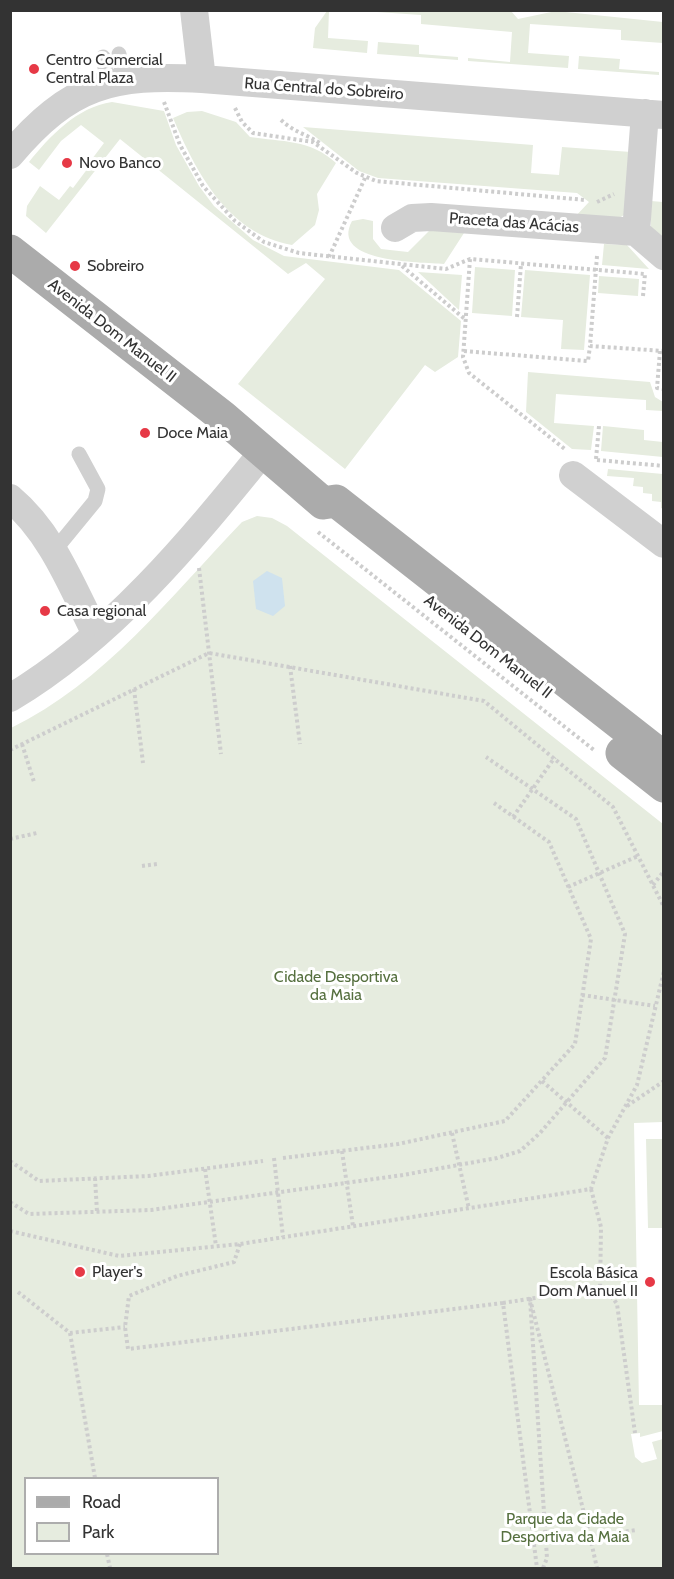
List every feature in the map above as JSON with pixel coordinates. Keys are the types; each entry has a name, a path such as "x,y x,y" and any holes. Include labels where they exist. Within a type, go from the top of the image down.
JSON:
{"main road":[{"name":"Avenida Dom Manuel II","path":"10,251 223,417 263,452 319,516 663,786"},
{"name":"Avenida Dom Manuel II","path":"319,516 336,501 663,758"}],"street":[{"path":"194,10 202,79"},
{"name":"Rua Central do Sobreiro","path":"10,155 53,111 113,68 151,77 654,114"},
{"path":"654,114 636,232 654,269"},
{"name":"Praceta das Acácias","path":"395,228 412,218 431,217 636,232"},
{"path":"10,698 64,664 148,584 263,452"},
{"path":"580,461 663,544"},
{"path":"10,498 23,508 54,551 96,634"}],"lane":[{"path":"54,551 95,501 98,489 79,454"}],"path":[{"path":"163,99 191,168 203,186 235,221 274,246 329,257 446,269 470,259 596,270 654,269 643,296"},
{"path":"234,105 242,122 252,133 300,139 327,150"},
{"path":"281,120 300,139"},
{"path":"295,133 310,137 365,177 389,183 575,198 596,203"},
{"path":"329,257 365,177"},
{"path":"464,351 588,361 597,252"},
{"path":"470,259 464,351 469,373 580,461 663,466"},
{"path":"517,317 521,264"},
{"path":"402,265 466,320"},
{"path":"590,346 662,351 657,388 663,389"},
{"path":"580,461 599,426"},
{"path":"319,516 601,755"},
{"path":"198,562 221,754"},
{"path":"10,750 209,652 484,701 555,757 613,807 663,907"},
{"path":"290,666 300,744"},
{"path":"135,689 143,763"},
{"path":"22,744 34,782"},
{"path":"10,1202 29,1214 151,1210 346,1183 520,1151 605,1058 625,934 576,819 486,757"},
{"path":"513,817 555,757"},
{"path":"283,1158 398,1144 505,1121 575,1044 591,939 549,842 494,803"},
{"path":"10,838 37,833"},
{"path":"568,887 638,856"},
{"path":"142,866 157,864"},
{"path":"653,886 663,872"},
{"path":"600,1294 601,1227 591,1189 608,1138 637,1085 663,971"},
{"path":"582,994 655,1006"},
{"path":"542,1081 608,1138"},
{"path":"626,1106 663,1081"},
{"path":"452,1132 469,1209"},
{"path":"342,1151 353,1227"},
{"path":"274,1158 283,1237"},
{"path":"10,1161 39,1180 148,1176 263,1161"},
{"path":"205,1169 216,1246"},
{"path":"95,1178 97,1212"},
{"path":"10,1231 119,1256 240,1244 591,1189"},
{"path":"240,1244 234,1262 177,1276 129,1296 125,1327 128,1349 530,1299 600,1294 613,1298 617,1304 635,1433"},
{"path":"18,1292 70,1333 95,1477"},
{"path":"530,1299 597,1569"},
{"path":"530,1299 547,1558 543,1569"},
{"path":"503,1303 537,1569"},
{"path":"70,1333 125,1327"},
{"path":"590,1537 636,1530"}],"green space":[{"path":"329,11 328,38 368,41 367,53 313,48 315,28"},
{"path":"362,11 511,11 518,19 556,11 663,22 663,43 621,40 621,30 530,24 528,53 569,56 568,68 468,61 468,58 510,62 512,32 421,24 421,15"},
{"path":"378,42 419,45 419,54 458,57 458,60 377,54"},
{"path":"579,56 620,59 619,69 659,72 659,75 578,69"},
{"path":"112,102 164,111 176,145 199,186 214,206 253,240 284,256 399,270 461,321 458,357 435,372 425,365 345,469 238,384 325,279 306,263 288,274 120,139 46,233 26,216 27,206 40,186 59,200 70,186 73,188 104,143 81,125 61,141 39,170 29,162 55,133 76,116 99,105"},
{"path":"202,111 236,122 250,137 306,146 326,155 336,163 317,194 319,210 315,225 292,245 269,239 250,228 232,214 204,179 173,118 187,112"},
{"path":"303,127 533,145 531,173 559,175 562,147 631,152 624,215 619,218 573,219 589,202 577,193 378,178 359,171"},
{"path":"651,201 663,202 663,247 651,234"},
{"path":"363,219 373,221 373,239 381,249 408,252 430,230 464,233 444,264 399,261 365,253 353,245 348,235 352,221"},
{"path":"604,244 627,245 649,269 602,265"},
{"path":"475,267 515,270 512,316 472,313"},
{"path":"525,270 590,275 584,350 561,349 563,320 521,317"},
{"path":"418,272 462,275 459,310"},
{"path":"599,276 639,279 638,296 598,293"},
{"path":"528,372 650,382 655,397 663,402 663,411 646,410 646,400 556,394 554,423 594,426 591,450 572,449 526,412"},
{"path":"603,426 644,430 644,440 663,442 663,457 601,451"},
{"path":"608,469 663,474 663,509 661,502 652,501 652,494 643,493 643,487 633,486 634,478 607,476"},
{"name":"Cidade Desportiva da Maia","path":"257,516 272,518 287,526 663,824 663,1122 634,1123 639,1405 663,1405 663,1431 640,1437 640,1433 631,1434 635,1457 642,1463 657,1459 652,1442 663,1439 663,1568 11,1568 11,728 45,709 76,687 106,663 162,608 242,522"},
{"path":"646,1139 663,1139 663,1228 648,1228"}],"water":[{"path":"267,571 282,578 285,606 273,616 256,609 253,581"}],"place":[{"name":"Centro Comercial Central Plaza","path":"34,69"},
{"name":"Novo Banco","path":"67,163"},
{"name":"Sobreiro","path":"75,266"},
{"name":"Doce Maia","path":"145,433"},
{"name":"Casa regional","path":"45,611"},
{"name":"Player's","path":"80,1272"},
{"name":"Escola Básica Dom Manuel II","path":"650,1282"}],"park label":[{"name":"Parque da Cidade Desportiva da Maia","path":"565,1528"}]}
